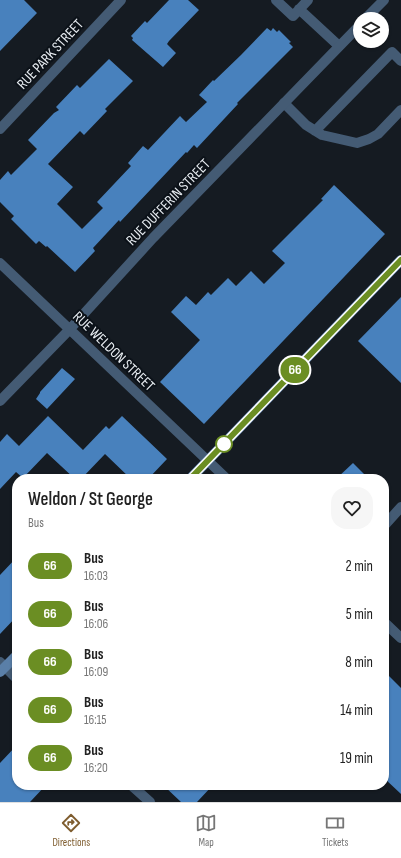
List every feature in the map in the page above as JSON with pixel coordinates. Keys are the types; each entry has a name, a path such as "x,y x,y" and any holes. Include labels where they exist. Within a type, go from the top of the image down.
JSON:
{"main road":[{"path":"195,474 401,260"},
{"path":"2,667 12,659"}],"street":[{"name":"RUE PARK STREET","path":"0,129 121,0"},
{"path":"276,0 293,16 308,0"},
{"path":"372,12 384,0"},
{"path":"299,9 339,46"},
{"name":"RUE DUFFERIN STREET","path":"0,401 70,329 153,238 353,32"},
{"path":"315,131 392,52 401,61"},
{"path":"284,103 306,125 315,131 357,143 378,134 401,110"},
{"name":"RUE WELDON STREET","path":"0,262 221,474"},
{"path":"389,520 401,507"},
{"path":"389,627 401,638"},
{"path":"2,667 12,675"},
{"path":"137,790 150,802"}],"building":[{"path":"0,0 24,0 37,13 0,51"},
{"path":"169,0 188,0 199,10 167,44 176,53 163,67 132,40 133,38 131,36 145,21 147,23"},
{"path":"267,28 271,31 273,28 277,32 279,30 291,42 289,43 293,47 237,103 238,104 197,148 194,145 187,153 186,152 120,222 119,220 93,248 95,251 75,272 47,246 46,247 39,241 36,244 11,219 14,216 0,202 0,180 8,171 11,175 37,149 28,140 54,113 59,110 56,107 77,85 80,88 109,59 133,81 105,109 107,111 84,135 80,131 48,164 73,187 57,204 82,229 103,208 97,202 131,166 128,163 143,146 148,150 180,116 186,122 207,102 199,95"},
{"path":"334,185 385,234 204,424 160,382 200,340 171,312 186,296 196,305 208,292 211,295 228,278 236,286 251,271 264,284 285,263 272,251 323,200 321,199"},
{"path":"401,297 401,383 358,341"},
{"path":"62,368 75,379 47,409 36,399 40,392"},
{"path":"48,416 83,450 106,426 109,429 122,416 167,459 153,474 126,474 105,454 86,474 70,474 47,453 27,474 18,474 16,472 12,474 12,476 0,489 0,442 7,434 19,446"},
{"path":"353,463 364,474 341,474"},
{"path":"12,562 12,621 0,634 0,575"},
{"path":"389,676 401,688 401,794 389,783"},
{"path":"12,750 12,790 41,790 30,802 0,802 0,763"},
{"path":"168,790 208,790 197,802 181,802"}],"bus line":[{"name":"66","path":"195,474 401,260"}]}
